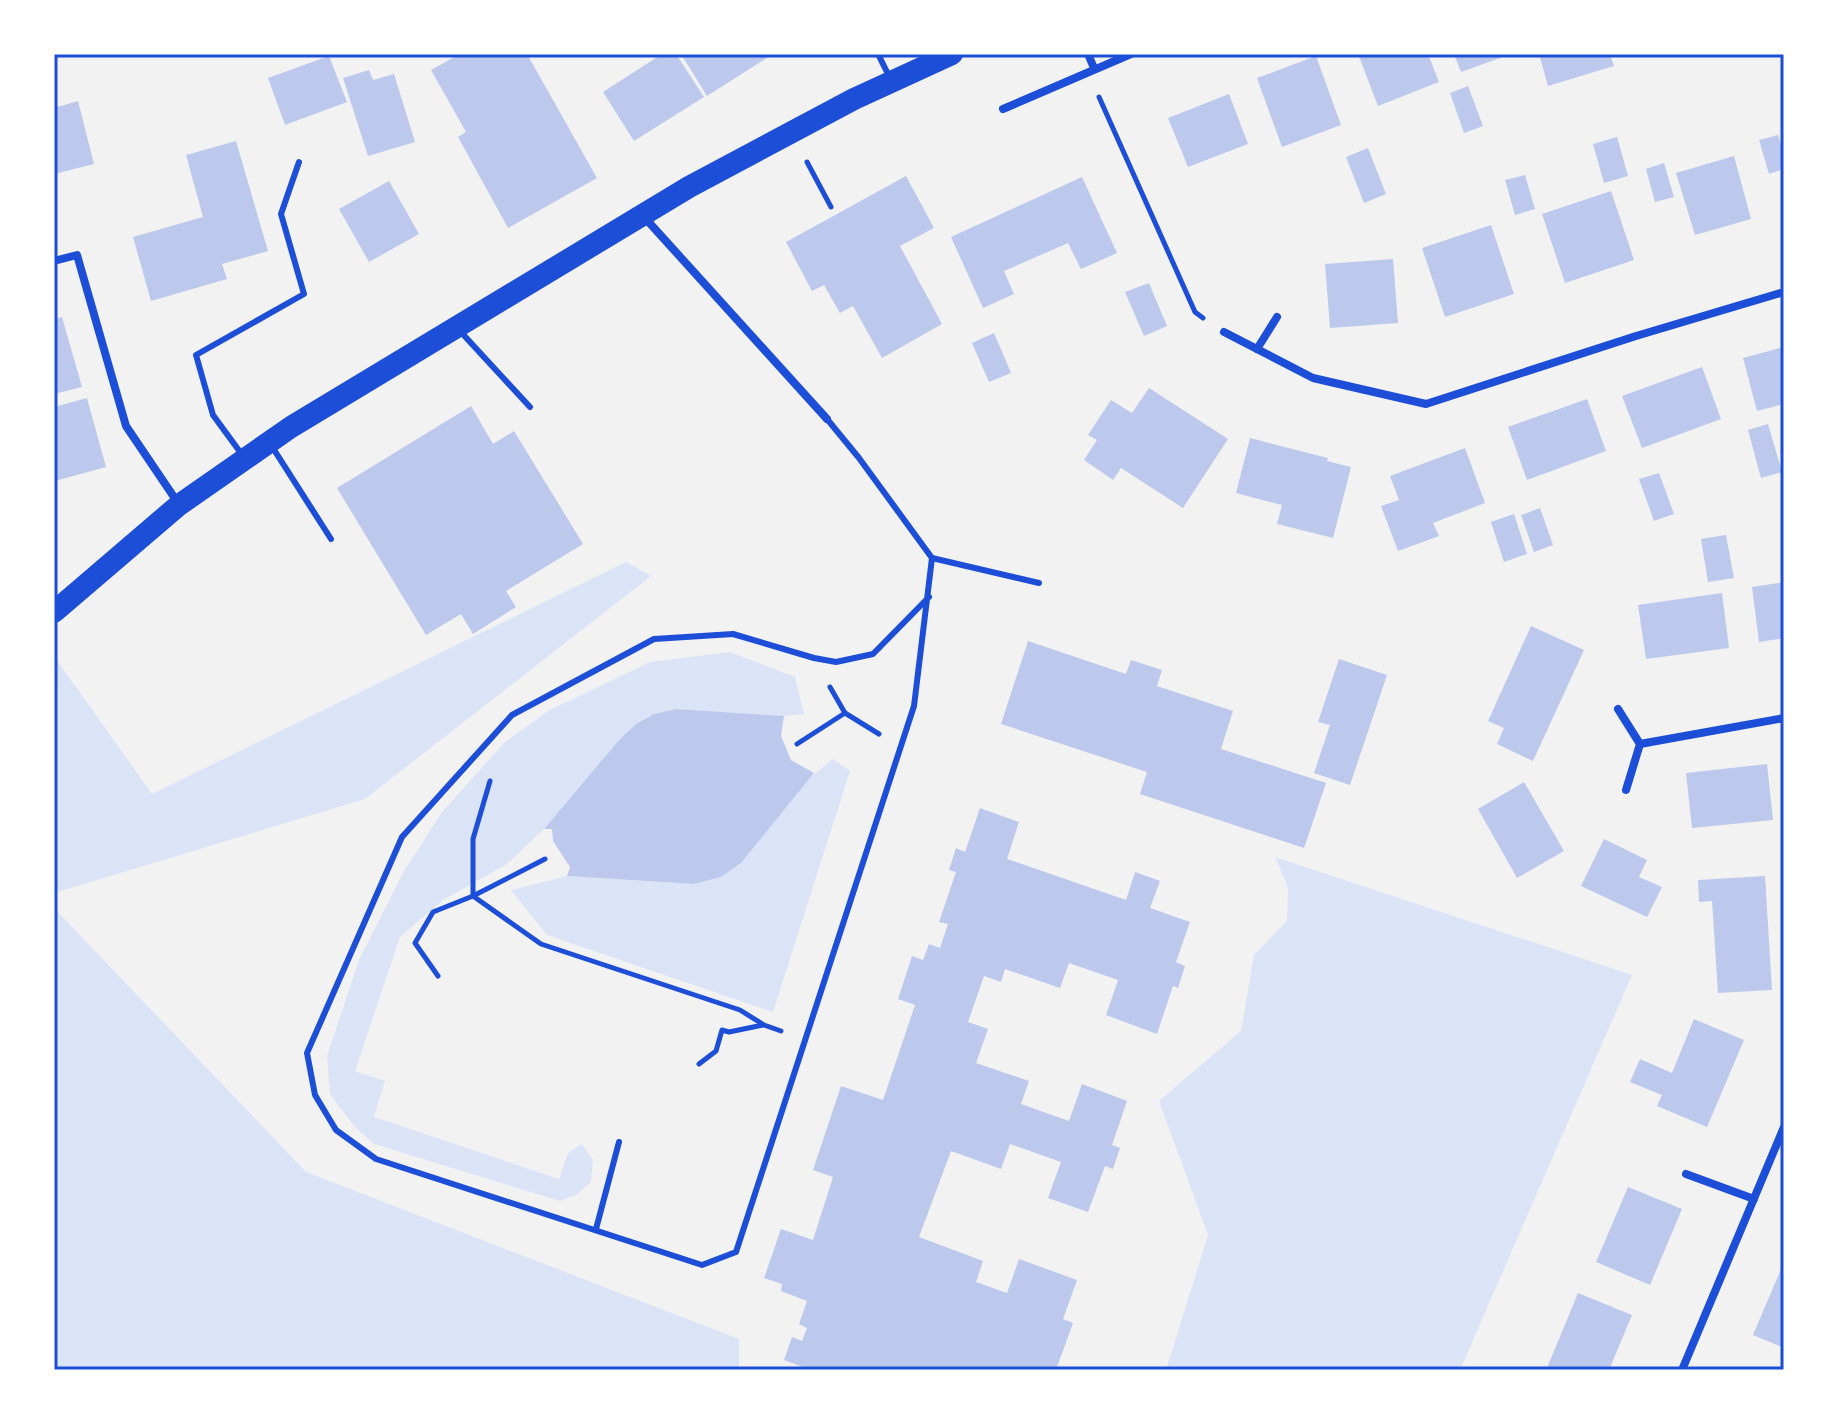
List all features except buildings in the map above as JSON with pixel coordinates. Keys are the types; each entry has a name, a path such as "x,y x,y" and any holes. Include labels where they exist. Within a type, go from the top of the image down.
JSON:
{"highway":[{"path":"54,612 179,505 269,442 642,214 790,133 952,54"}],"street":[{"path":"1088,54 1094,68"},
{"path":"1003,109 1131,54"},
{"path":"642,214 827,419"},
{"path":"54,261 77,255 126,426 179,505"},
{"path":"1224,332 1313,378 1426,404 1784,292"},
{"path":"1257,349 1277,317"},
{"path":"1618,709 1640,744 1626,790"},
{"path":"1640,744 1784,718"},
{"path":"1682,1370 1784,1127"},
{"path":"1686,1174 1754,1199"}],"lane":[{"path":"878,54 892,81"},
{"path":"245,459 213,415 196,355 304,294 281,214 299,162"},
{"path":"457,327 530,407"},
{"path":"827,419 932,558 929,597 914,706 736,1252 702,1265 376,1159 336,1130 315,1095 307,1053 402,837 512,715 654,639 733,634 836,662 873,654 929,597"},
{"path":"269,442 331,539"},
{"path":"932,558 1039,583"},
{"path":"596,1229 619,1142"}],"path":[{"path":"1094,68 1099,101 1195,312 1224,332"},
{"path":"790,133 831,207"},
{"path":"814,658 845,713 901,747"},
{"path":"797,744 845,713"},
{"path":"473,896 473,839 497,759 488,741"},
{"path":"438,976 415,943 433,912 473,896 545,859"},
{"path":"473,896 541,944 740,1010 764,1025 805,1039"},
{"path":"699,1064 716,1051 722,1030 729,1032 764,1025"}],"shaded area":[{"path":"626,562 651,576 365,799 54,893 54,656 152,794"},
{"path":"730,652 795,677 804,714 784,716 676,709 654,714 636,724 544,829 507,864 443,900 400,937 355,1071 385,1081 374,1117 559,1179 568,1153 582,1144 593,1160 591,1182 576,1195 560,1201 374,1144 354,1126 330,1094 327,1056 359,960 403,873 442,812 505,742 548,711 650,662"},
{"path":"833,759 850,771 773,1012 547,935 511,890 567,876 694,884 721,877 741,863 808,779"},
{"path":"1275,857 1632,975 1460,1370 1166,1370 1208,1235 1159,1101 1241,1031 1254,955 1287,921 1288,887"},
{"path":"54,908 306,1172 739,1339 739,1370 54,1370"}]}
